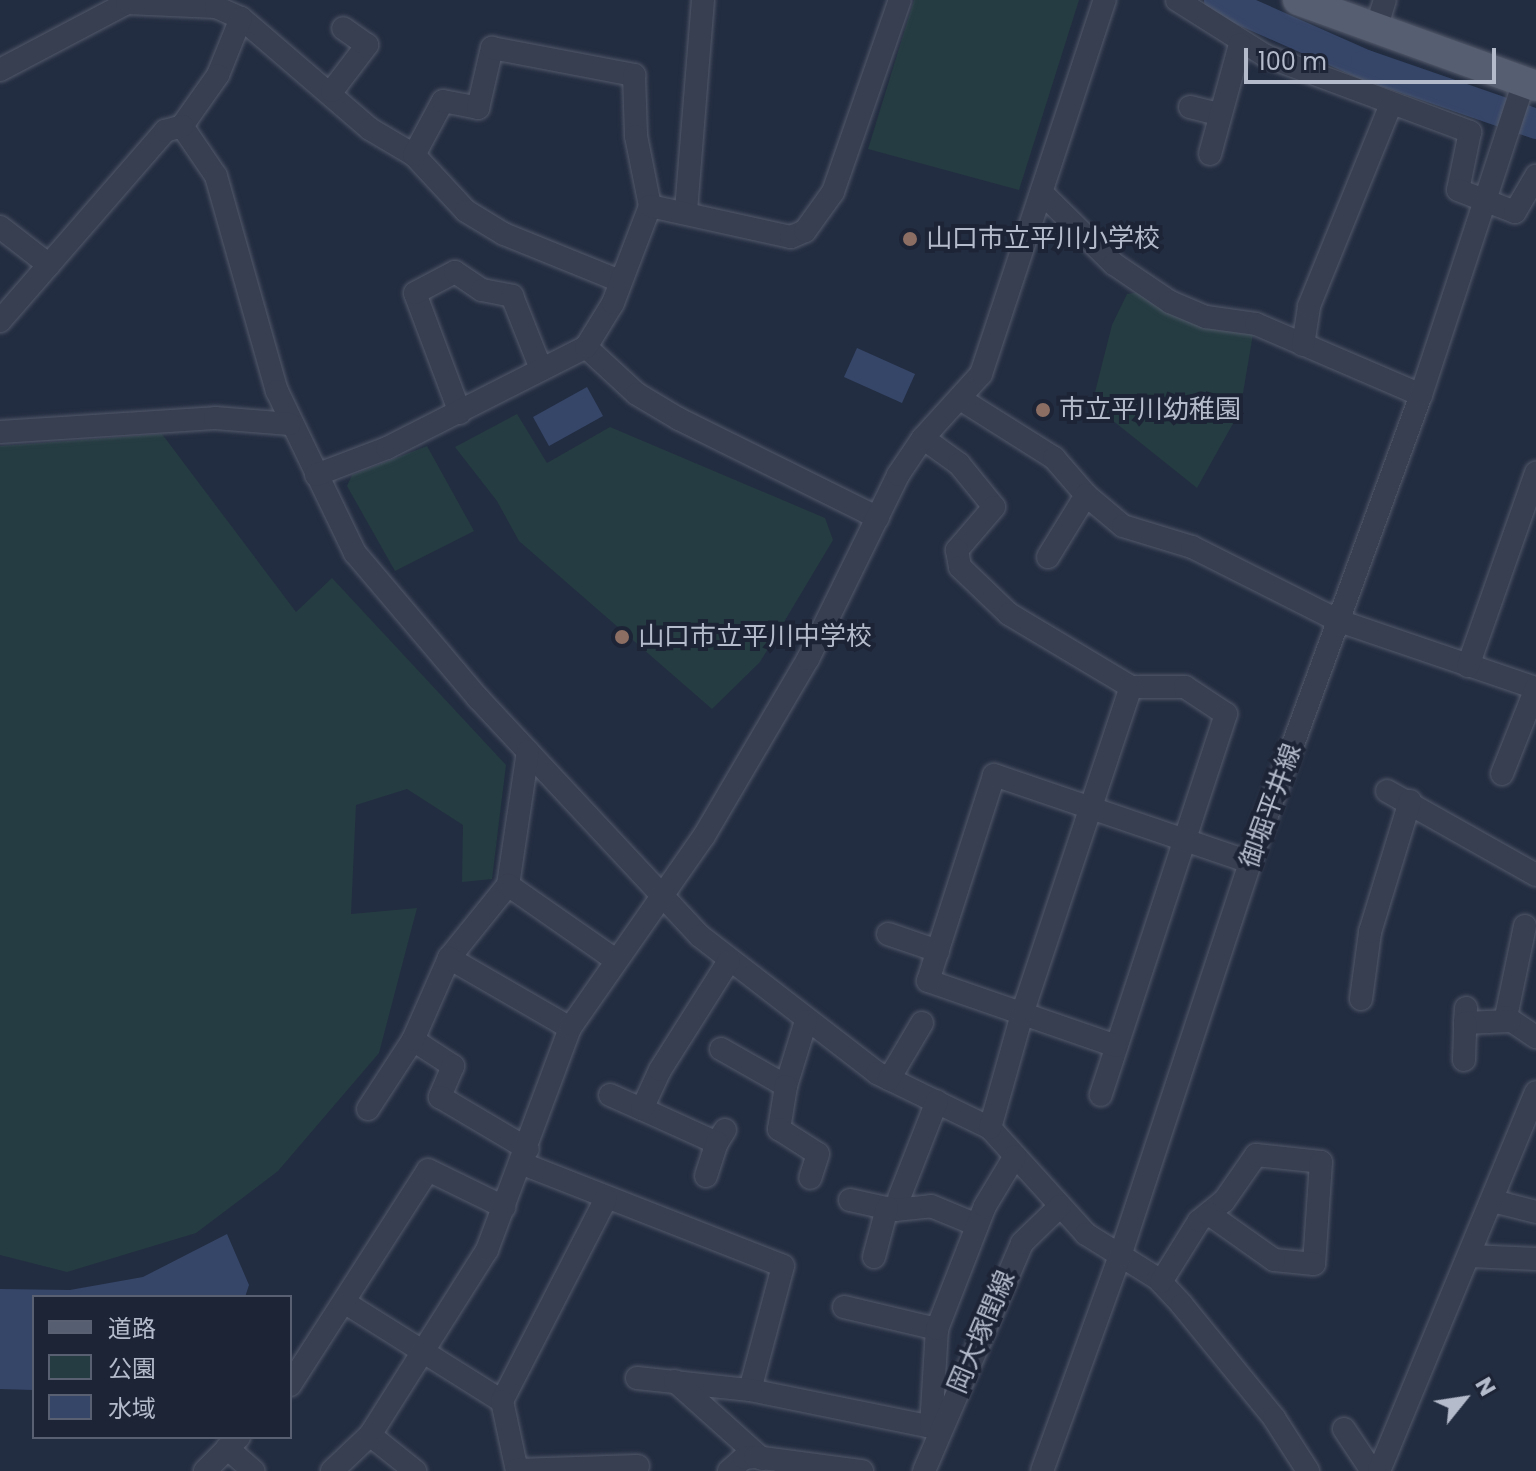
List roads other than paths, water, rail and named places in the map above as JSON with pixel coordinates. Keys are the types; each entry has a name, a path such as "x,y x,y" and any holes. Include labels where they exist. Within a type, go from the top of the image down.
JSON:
{"main road":[{"path":"1298,0 1376,29 1427,36 1526,91"}],"street":[{"path":"686,211 703,0"},
{"path":"650,206 686,211 791,237 805,231 833,192 900,0"},
{"path":"332,1471 370,1435 425,1354 487,1250 526,1157 570,1028 614,959 663,897 808,659 878,518 923,438 962,400 988,358 1044,195 1105,0"},
{"path":"1177,0 1240,44 1470,132 1458,190 1515,212 1536,176"},
{"path":"1376,29 1385,0"},
{"path":"0,70 98,6 185,3 238,10 332,91 370,129 414,155 466,211 504,234 620,281"},
{"path":"0,321 165,131 182,126 218,75 238,10"},
{"path":"332,91 367,45 343,28"},
{"path":"1210,154 1240,44"},
{"path":"316,475 460,413 586,347 620,281 650,206 636,136 634,75 492,48 478,108 443,101 414,155"},
{"name":"御堀平井線","path":"1042,1471 1120,1256 1250,862 1421,395 1505,142 1526,91"},
{"path":"1303,345 1309,306 1391,104"},
{"path":"1190,107 1219,114"},
{"path":"182,126 216,176 290,424 355,553 528,751 663,897 729,961 806,1021 889,1079 990,1128 1086,1234 1161,1282 1274,1418 1308,1471"},
{"path":"1044,195 1114,264 1170,302 1206,317 1256,324 1421,395"},
{"path":"0,227 49,265"},
{"path":"460,413 415,293 455,272 482,290 512,296 541,369"},
{"path":"586,347 637,394 679,419 878,518"},
{"path":"962,400 1054,458 1086,495 1123,526 1192,547 1339,621 1536,688 1502,774"},
{"path":"0,432 215,418 290,424"},
{"path":"923,438 959,464 994,507 957,550 960,567 1009,614 1131,687 1185,687 1226,714 1101,1095"},
{"path":"1468,666 1536,473"},
{"path":"1048,557 1086,495"},
{"path":"990,1128 1022,1014 1131,687"},
{"path":"368,1109 413,1040 449,958 508,885 528,751"},
{"path":"1116,1046 928,981 994,775 1250,862"},
{"path":"1387,791 1534,866"},
{"path":"1361,999 1370,932 1410,801"},
{"path":"508,885 614,959"},
{"path":"1525,926 1506,1017 1536,1037"},
{"path":"888,934 938,951"},
{"path":"449,958 570,1028"},
{"path":"642,1109 660,1070 729,961"},
{"path":"1464,1060 1466,1016 1510,1021"},
{"path":"806,1021 786,1086 779,1129 818,1154 810,1178"},
{"path":"889,1079 922,1023"},
{"path":"413,1040 453,1066 440,1097 526,1157 606,1199 783,1266 750,1390"},
{"path":"721,1049 786,1086"},
{"path":"1379,1471 1536,1092"},
{"path":"610,1095 721,1137 706,1176"},
{"path":"874,1257 893,1203 937,1101"},
{"path":"1161,1282 1199,1221 1209,1214 1256,1155 1321,1162 1314,1264 1274,1260 1209,1214"},
{"path":"637,1378 750,1390 936,1428 937,1329 977,1225 1015,1156"},
{"path":"292,1382 428,1170 504,1207"},
{"path":"606,1199 502,1401 517,1471 638,1466"},
{"path":"850,1200 931,1206 977,1225"},
{"path":"1493,1201 1536,1212"},
{"name":"岡大塚閏線","path":"924,1471 936,1428 1022,1243 1060,1206"},
{"path":"1470,1256 1536,1259"},
{"path":"344,1302 502,1401"},
{"path":"844,1307 937,1329"},
{"path":"675,1381 762,1459"},
{"path":"1344,1429 1372,1471"},
{"path":"370,1435 415,1471"},
{"path":"205,1471 233,1442 253,1471"},
{"path":"729,1471 744,1458 862,1471"}],"water":[{"path":"857,348 915,374 902,403 844,377"},
{"path":"587,387 603,416 549,446 533,417"},
{"path":"227,1234 249,1285 246,1295 32,1295 32,1390 0,1389 0,1289 70,1290 143,1277"}],"waterway":[{"path":"1219,0 1366,65 1536,124"}],"place":[{"name":"山口市立平川小学校","path":"910,239"},
{"name":"市立平川幼稚園","path":"1043,410"},
{"name":"山口市立平川中学校","path":"622,637"}]}
